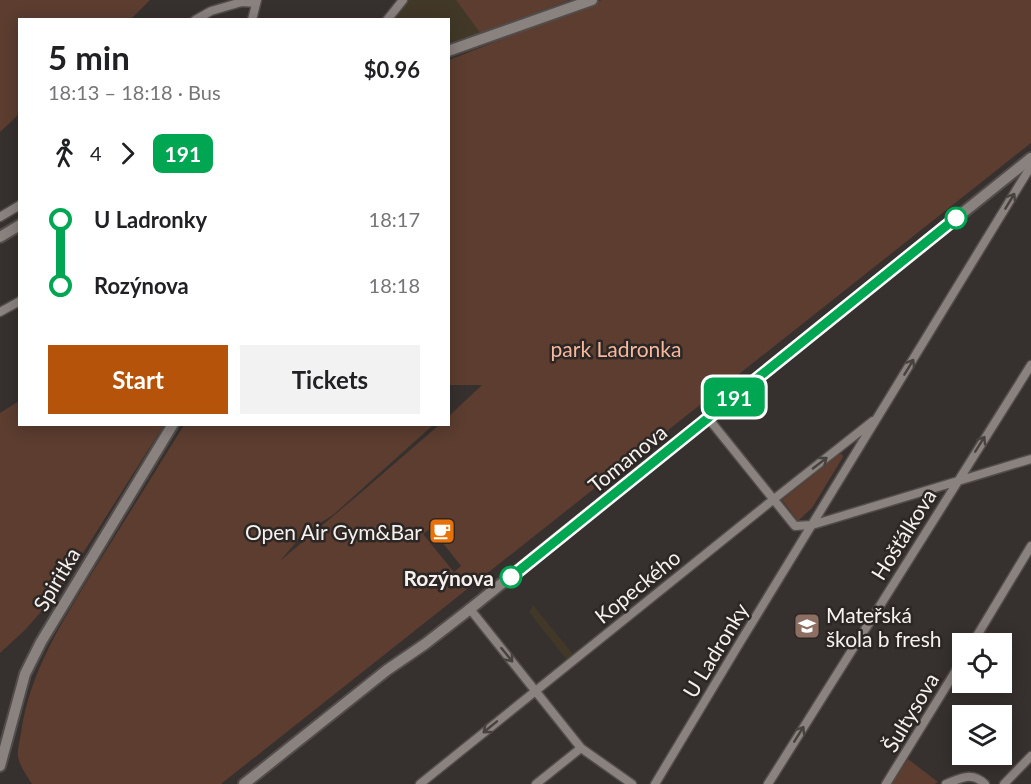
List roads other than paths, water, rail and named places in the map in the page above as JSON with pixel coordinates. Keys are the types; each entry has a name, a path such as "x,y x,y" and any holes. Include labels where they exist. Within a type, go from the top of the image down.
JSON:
{"street":[{"path":"389,18 403,0"},
{"path":"450,50 592,0"},
{"path":"198,18 210,11 242,2 257,1 253,18"},
{"name":"Tomanova","path":"244,784 387,670 470,609 1031,158"},
{"name":"U Ladronky","path":"655,784 1031,166"},
{"path":"0,217 18,206"},
{"path":"0,237 18,226"},
{"path":"0,312 18,302"},
{"name":"Hošťálkova","path":"768,784 1031,364"},
{"name":"Kopeckého","path":"420,784 878,417"},
{"path":"708,418 795,526 812,525 1031,459"},
{"name":"Spiritka","path":"0,766 25,674 41,642 172,426"},
{"path":"979,633 1031,546"},
{"path":"470,609 581,748 632,784"},
{"name":"Šultysova","path":"886,784 952,677"},
{"path":"536,784 581,748"},
{"path":"1004,784 1031,756"},
{"path":"946,784 969,776 979,778 985,784"}],"place":[{"name":"Open Air Gym&Bar","path":"442,531"},
{"name":"Rozýnova","path":"511,577"},
{"name":"Mateřská škola b fresh","path":"807,626"}],"park label":[{"name":"park Ladronka","path":"616,348"}]}
